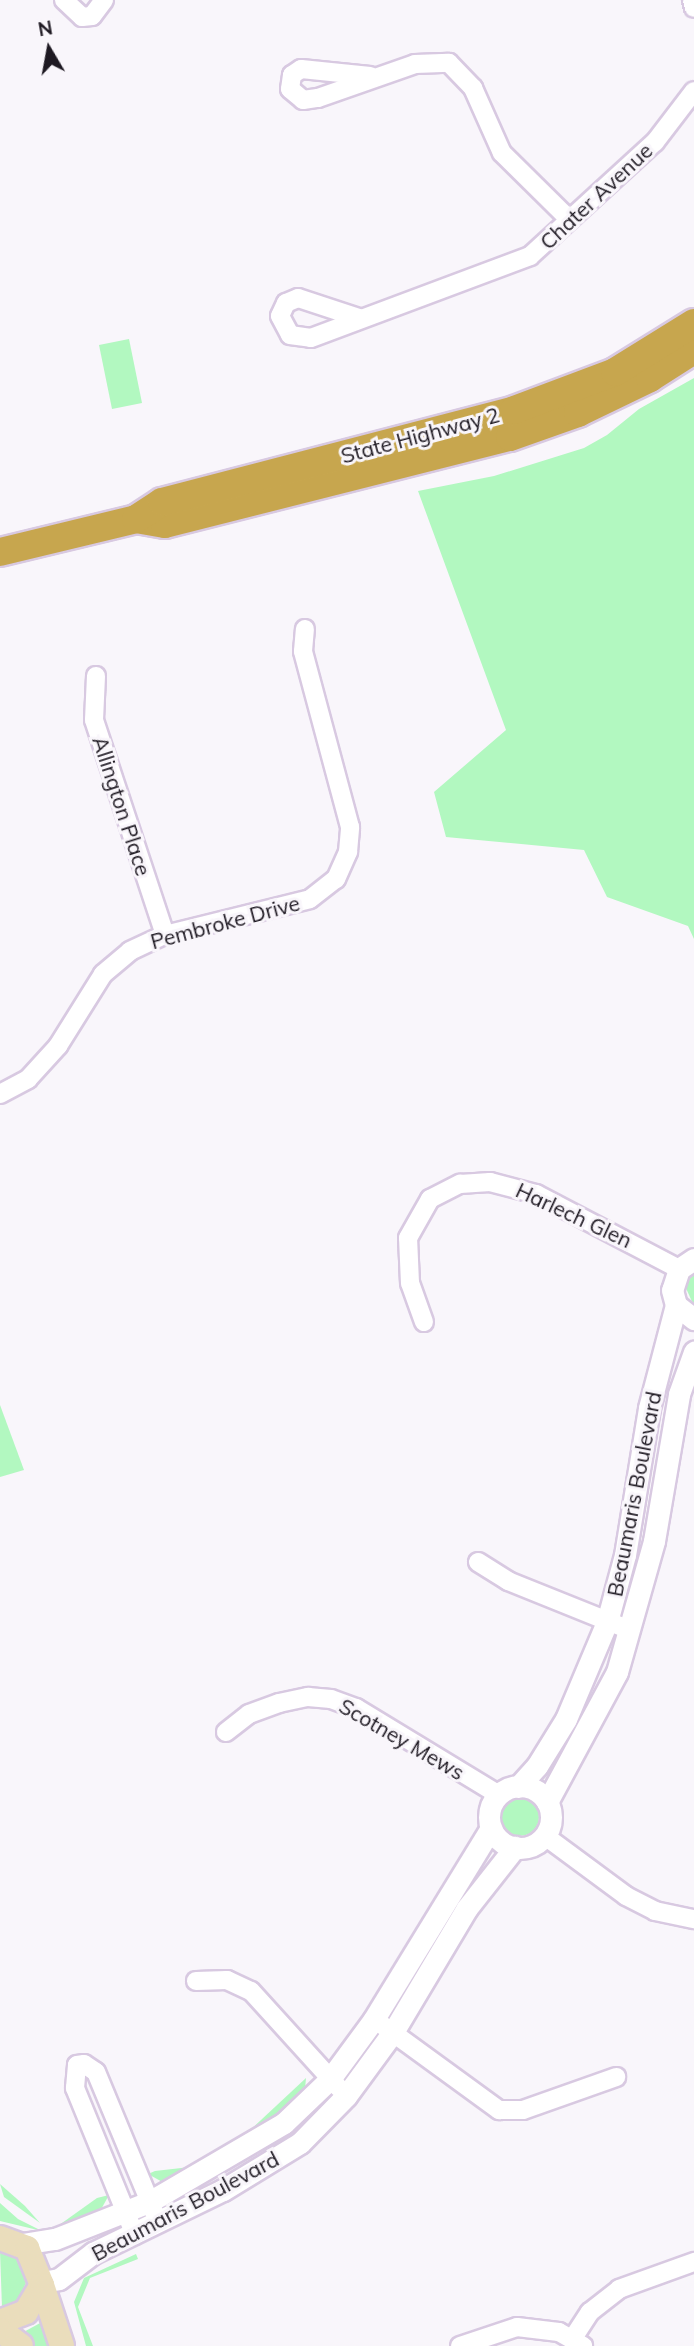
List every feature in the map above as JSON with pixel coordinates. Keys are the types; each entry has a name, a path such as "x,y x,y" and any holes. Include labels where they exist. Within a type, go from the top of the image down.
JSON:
{"highway":[{"name":"State Highway 2","path":"0,552 136,519 162,502 403,440 571,390 615,372 694,323"},
{"name":"State Highway 2","path":"136,519 165,524 510,437 578,413 650,378 694,349"}],"main road":[{"path":"7,2239 34,2257 62,2346"},
{"path":"0,2322 26,2312 42,2284"},
{"path":"0,2330 21,2346"}],"street":[{"path":"64,0 82,17 92,16 104,0"},
{"path":"692,0 694,8"},
{"path":"370,76 434,61 462,72 502,153 569,219"},
{"name":"Chater Avenue","path":"359,318 530,256 654,142 694,91"},
{"name":"Pembroke Drive","path":"0,1094 28,1079 58,1046 103,974 130,951 165,935 310,899 323,892 344,866 350,827 303,651 304,629"},
{"name":"Allington Place","path":"96,676 93,720 165,935"},
{"name":"Harlech Glen","path":"424,1322 410,1283 408,1238 430,1199 460,1184 490,1182 536,1194 686,1264"},
{"name":"Beaumaris Boulevard","path":"508,1791 537,1766 566,1719 607,1622 625,1555 649,1408 676,1305 672,1290 686,1264"},
{"path":"676,1305 694,1319"},
{"name":"Beaumaris Boulevard","path":"547,1802 597,1714 630,1630 654,1541 679,1394 694,1352"},
{"path":"478,1562 508,1581 630,1630"},
{"name":"Scotney Mews","path":"226,1732 249,1714 279,1703 308,1697 331,1699 356,1708 508,1791"},
{"path":"531,1788 547,1802 551,1819 545,1836 532,1846 515,1847 498,1838 491,1828 491,1808 508,1791 531,1788"},
{"name":"Beaumaris Boulevard","path":"7,2239 55,2239 125,2213 149,2202 284,2123 330,2079 374,2019 491,1828"},
{"path":"545,1836 626,1896 655,1911 694,1919"},
{"name":"Beaumaris Boulevard","path":"42,2284 59,2278 93,2253 135,2235 300,2143 346,2096 393,2032 467,1908 515,1847"},
{"path":"196,1981 227,1980 251,1991 346,2096"},
{"path":"374,2019 499,2110 523,2110 616,2077"},
{"path":"135,2235 75,2088 77,2065 84,2064 96,2072 159,2222"},
{"path":"460,2346 494,2331 517,2327 542,2327 578,2342 590,2312 619,2289 694,2262"}],"green space":[{"path":"129,339 142,403 112,409 99,345"},
{"path":"694,378 694,939 688,926 607,897 584,850 446,837 434,792 506,730 418,491 494,476 584,448 607,435 639,409"},
{"path":"694,1272 694,1306 685,1286"},
{"path":"0,1405 24,1470 0,1477"},
{"path":"520,1798 534,1803 539,1817 534,1831 520,1836 506,1831 501,1817 506,1803"},
{"path":"306,2078 305,2089 283,2112 245,2135"},
{"path":"190,2167 166,2184 148,2174 155,2171"},
{"path":"0,2184 25,2206 40,2223 4,2197"},
{"path":"109,2195 99,2213 55,2228 97,2198"},
{"path":"0,2203 18,2219 42,2231 0,2221"},
{"path":"0,2251 17,2259 26,2283 18,2300 2,2308"},
{"path":"136,2254 138,2259 90,2278 78,2307 93,2346 86,2346 74,2302 84,2278"},
{"path":"42,2322 57,2346 34,2346 20,2334"}]}
